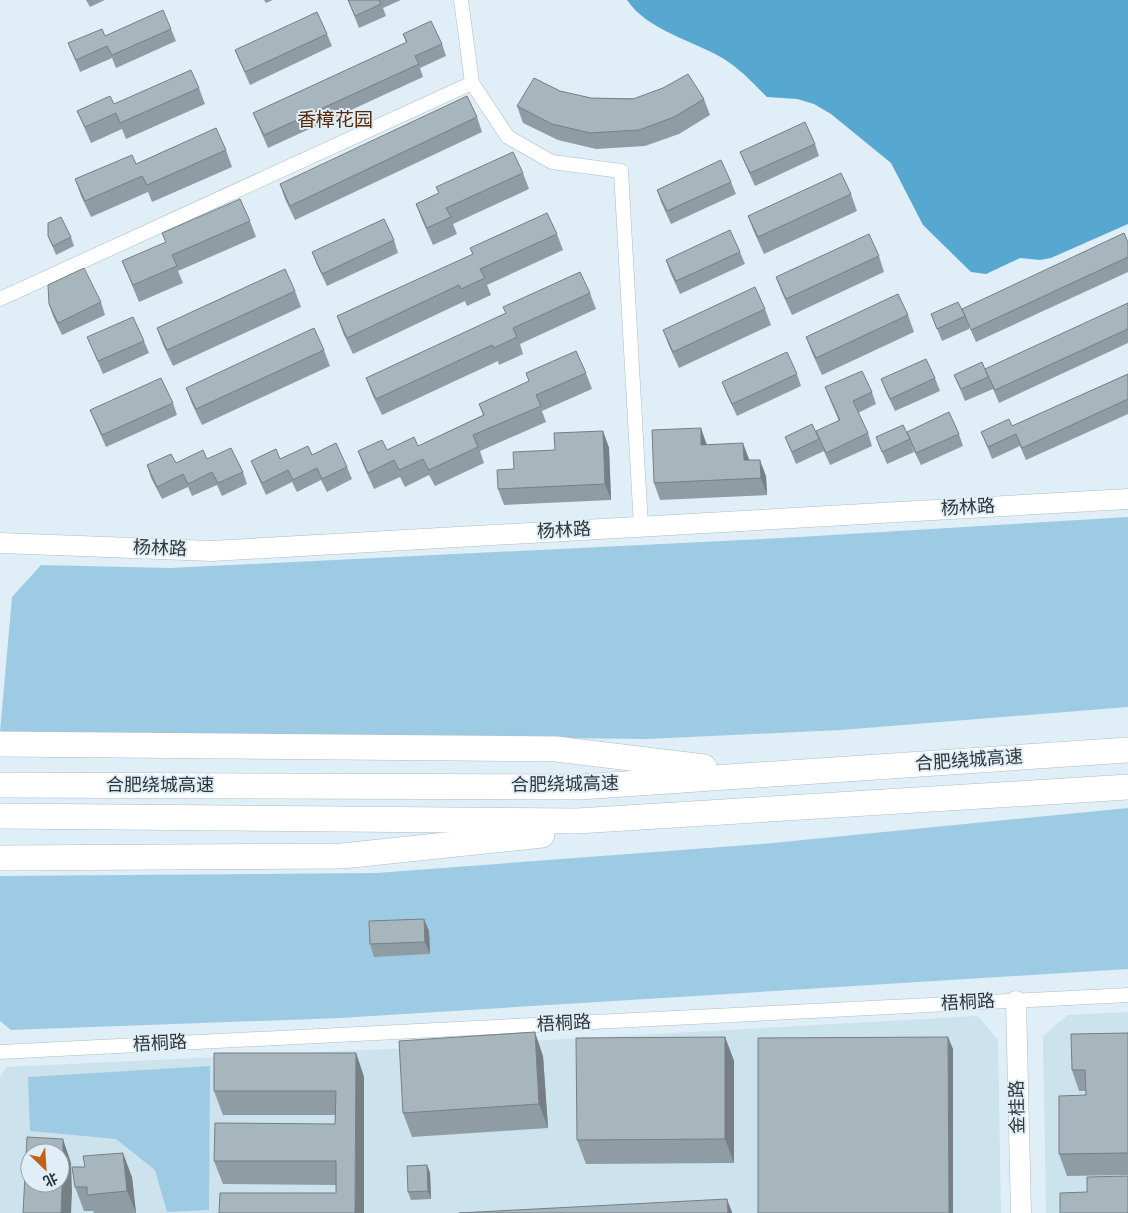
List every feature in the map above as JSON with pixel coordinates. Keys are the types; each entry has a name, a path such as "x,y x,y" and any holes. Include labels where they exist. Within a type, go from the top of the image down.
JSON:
{"highway":[{"path":"0,744 556,749 763,774"},
{"name":"合肥绕城高速","path":"0,784 580,786 1128,750"},
{"name":"合肥绕城高速","path":"0,816 577,821 1128,787"},
{"path":"12,858 342,856 761,810"}],"street":[{"path":"461,0 472,83 508,137 552,162 621,171 641,527"},
{"path":"0,299 472,83"},
{"name":"杨林路","path":"0,543 212,552 1128,499"},
{"name":"梧桐路","path":"0,1052 1128,995"},
{"name":"金桂路","path":"1016,1001 1021,1213"}],"shaded area":[{"path":"627,0 1128,0 1128,224 1051,258 1040,260 1020,258 986,274 971,272 923,225 891,163 831,114 814,104 797,99 767,97 730,63 647,20"},
{"path":"1128,517 1128,707 841,730 647,739 0,732 12,597 41,565 170,568 782,538"},
{"path":"1128,808 1128,969 340,1018 11,1030 0,1021 0,876 376,873 761,844"},
{"path":"1128,1012 1128,1213 1046,1213 1043,1036 1068,1015"},
{"path":"978,1016 998,1040 1001,1213 0,1213 0,1078 6,1067 389,1049"},
{"path":"210,1066 209,1210 167,1212 155,1170 116,1139 30,1131 28,1077"}],"building":[{"path":"348,0 379,0 381,4 355,16"},
{"path":"163,10 171,29 112,55 107,46 76,60 68,43 102,29 105,36"},
{"path":"317,12 327,34 245,72 235,50"},
{"path":"431,21 442,44 415,56 419,64 264,135 253,113 407,42 403,34"},
{"path":"191,70 199,88 120,123 116,113 85,127 77,111 110,96 114,104"},
{"path":"688,74 704,99 674,117 639,130 590,133 552,124 517,106 534,78 560,91 591,98 633,99 663,88"},
{"path":"467,96 477,117 290,206 280,184"},
{"path":"805,122 815,144 750,173 740,152"},
{"path":"216,128 226,150 147,185 142,176 85,201 75,179 132,155 136,164"},
{"path":"513,152 523,173 446,208 451,217 427,228 416,204 439,193 436,187"},
{"path":"721,160 731,182 667,211 657,190"},
{"path":"841,173 851,194 758,237 748,216"},
{"path":"240,199 250,221 172,255 177,266 133,285 122,261 166,242 162,233"},
{"path":"547,213 557,234 480,269 485,278 461,289 459,285 347,338 337,316 473,254 470,248"},
{"path":"61,217 71,237 53,246 48,236 48,223"},
{"path":"384,219 394,240 322,274 312,252"},
{"path":"730,230 740,252 676,281 666,260"},
{"path":"1124,233 1128,242 1128,257 971,330 962,309"},
{"path":"869,234 879,256 786,299 776,277"},
{"path":"84,268 101,302 58,323 49,304 48,285"},
{"path":"285,269 295,291 167,350 157,328"},
{"path":"580,272 590,293 513,328 517,337 494,348 492,345 376,399 366,378 506,313 503,307"},
{"path":"755,287 765,309 673,352 663,330"},
{"path":"898,294 908,315 816,358 806,337"},
{"path":"958,302 965,316 937,329 931,314"},
{"path":"1128,303 1128,329 995,390 985,369"},
{"path":"133,317 144,341 98,361 87,337"},
{"path":"314,328 324,350 196,409 186,388"},
{"path":"576,351 586,373 536,395 541,406 473,435 478,447 429,470 423,459 399,470 394,460 368,473 358,451 382,440 387,450 414,437 418,446 484,415 479,404 529,381 526,373"},
{"path":"787,352 797,374 732,404 722,382"},
{"path":"926,359 935,378 890,399 881,379"},
{"path":"982,362 988,377 961,389 954,375"},
{"path":"862,371 872,392 853,401 868,433 826,453 816,431 840,420 825,387"},
{"path":"1128,374 1128,399 1022,448 1016,434 988,447 981,432 1009,419 1012,426"},
{"path":"161,378 173,403 102,435 90,410"},
{"path":"949,412 959,434 916,453 907,432"},
{"path":"812,424 819,439 792,452 785,437"},
{"path":"903,425 910,439 882,452 876,437"},
{"path":"701,428 701,445 743,443 744,460 760,460 761,478 654,483 652,430"},
{"path":"603,431 605,484 498,489 497,470 514,469 513,452 555,450 554,433"},
{"path":"336,443 347,467 322,479 317,468 293,480 288,470 262,483 251,461 276,449 280,459 308,446 312,455"},
{"path":"231,448 243,472 218,483 212,472 188,484 183,474 157,487 147,465 171,454 176,463 203,450 207,459"},
{"path":"424,919 425,942 370,944 369,921"},
{"path":"535,1032 539,1104 403,1113 399,1041"},
{"path":"1128,1033 1128,1153 1059,1154 1059,1096 1086,1095 1085,1070 1072,1070 1071,1034"},
{"path":"725,1037 725,1139 577,1140 576,1038"},
{"path":"948,1037 949,1213 758,1213 758,1038"},
{"path":"214,1053 356,1053 355,1213 219,1213 220,1193 336,1193 336,1161 214,1161 215,1123 335,1124 336,1091 214,1091"},
{"path":"27,1137 63,1139 63,1143 27,1143"},
{"path":"123,1153 127,1191 87,1195 87,1187 75,1187 72,1167 85,1167 83,1156"},
{"path":"427,1165 428,1191 408,1192 407,1166"},
{"path":"1128,1176 1128,1213 1060,1213 1060,1193 1087,1192 1087,1177"},
{"path":"24,1193 62,1193 61,1213 23,1213"},
{"path":"727,1199 728,1213 459,1213"}],"district":[{"name":"香樟花园","path":"335,120"}]}
